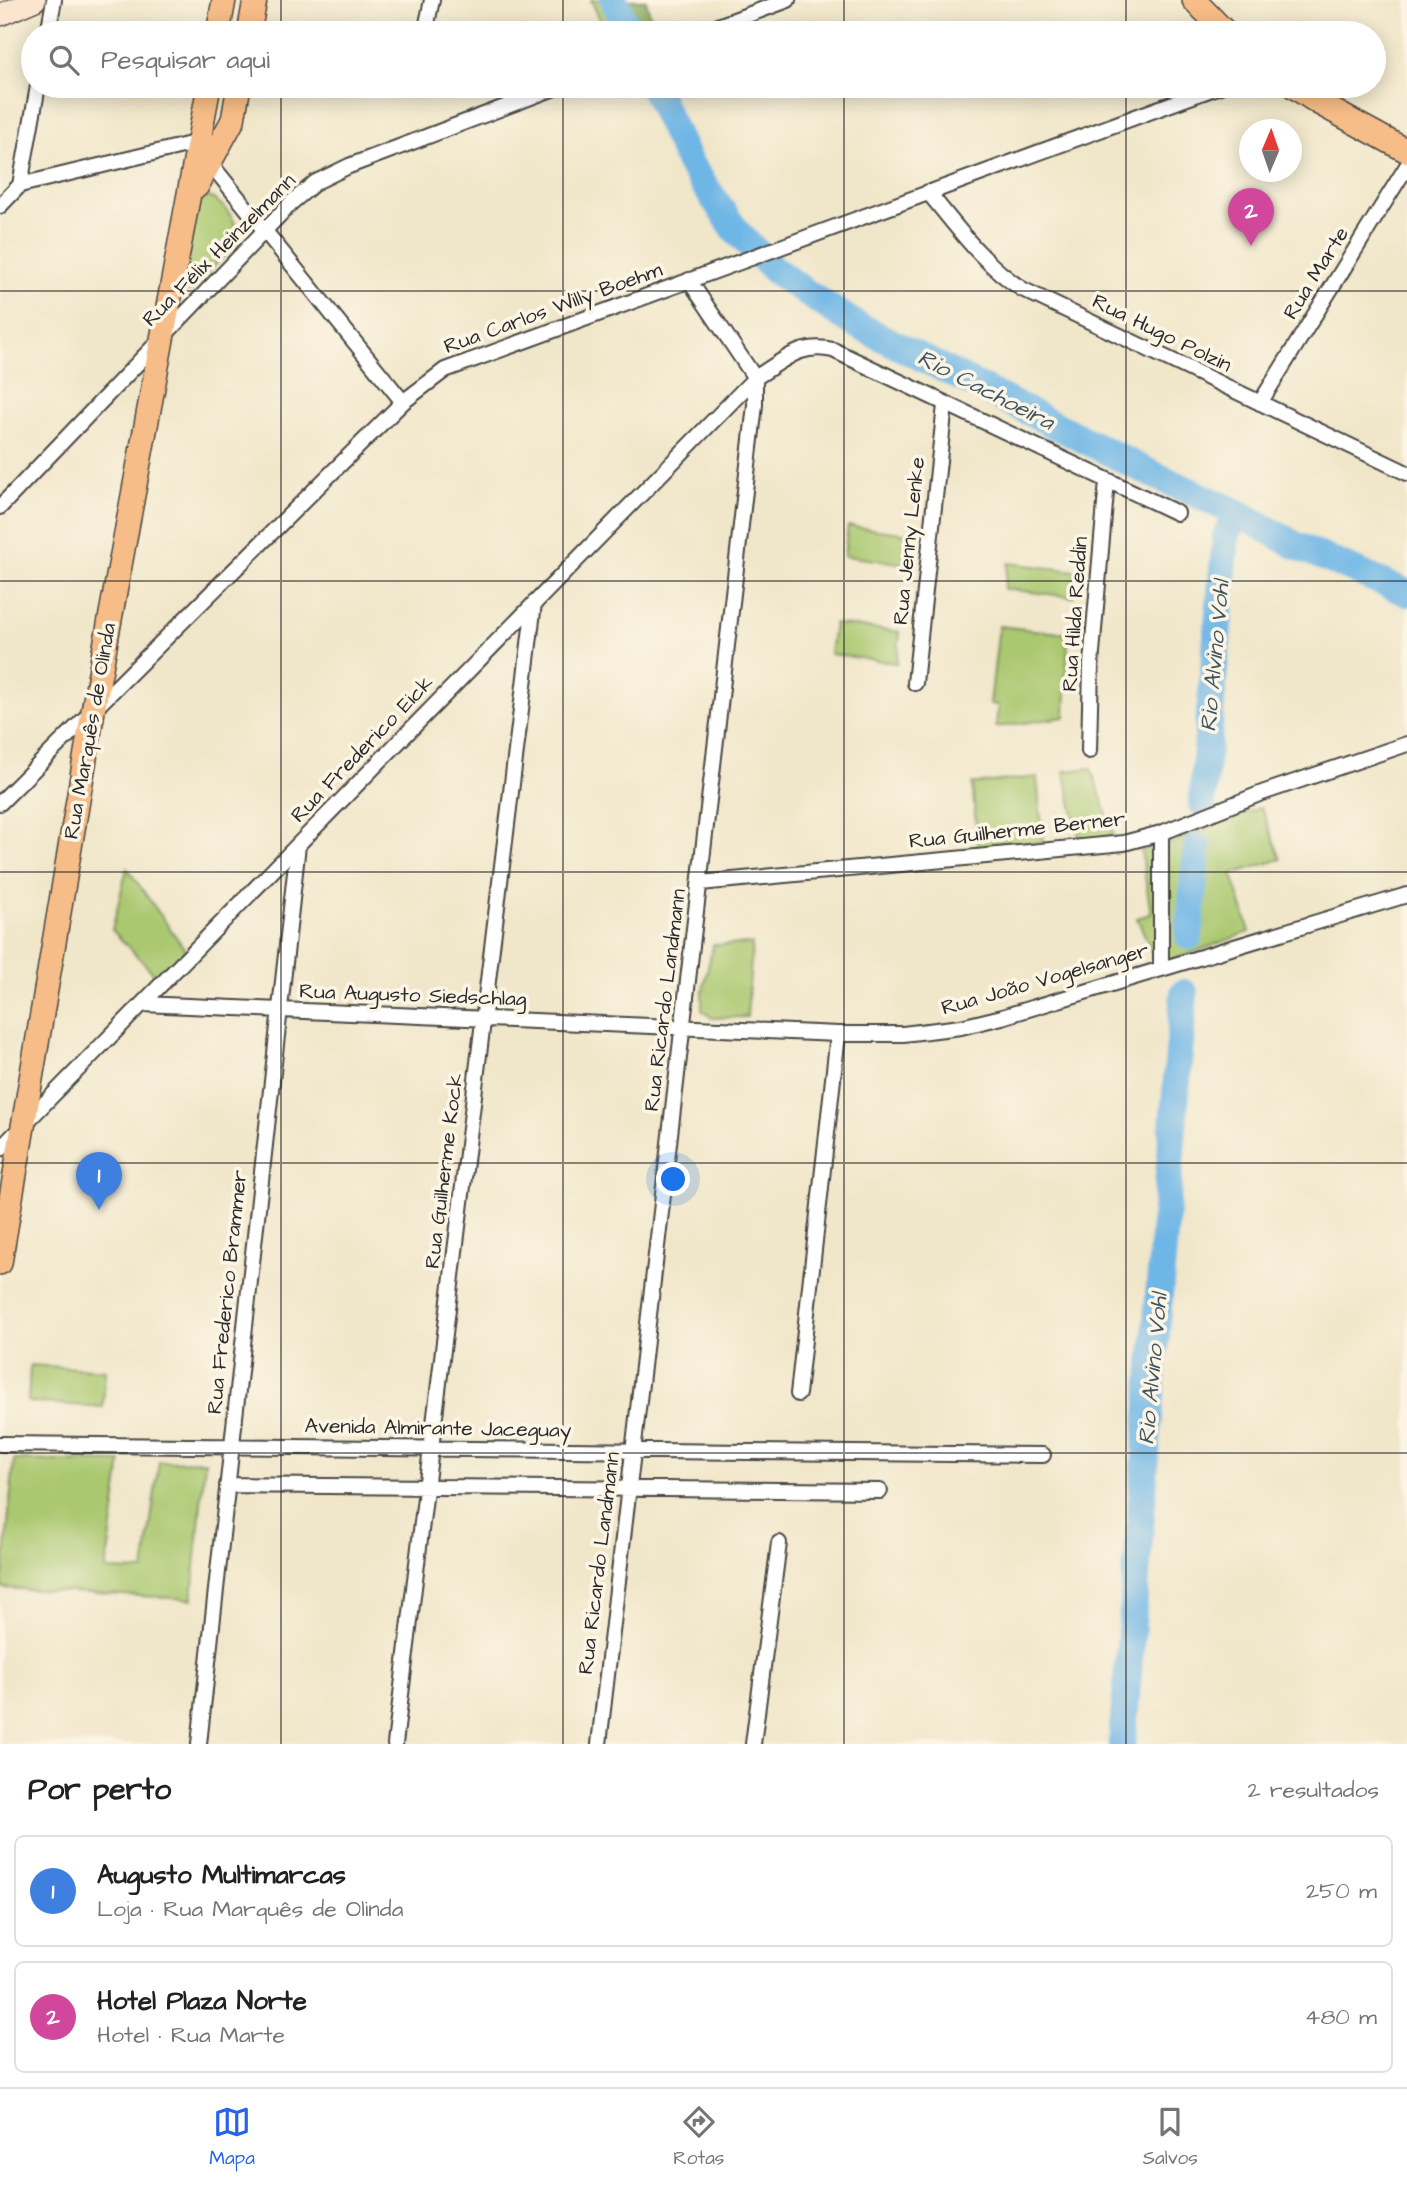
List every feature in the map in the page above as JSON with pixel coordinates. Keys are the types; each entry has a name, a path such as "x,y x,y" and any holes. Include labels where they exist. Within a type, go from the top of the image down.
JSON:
{"main road":[{"path":"0,15 35,0"},
{"path":"220,21 224,0"},
{"path":"251,21 255,0"},
{"path":"1194,0 1214,21"},
{"name":"Rua Marquês de Olinda","path":"0,1263 93,711 207,98"},
{"name":"Rua Marquês de Olinda","path":"188,201 233,120 238,98"},
{"path":"1311,98 1407,151"}],"street":[{"path":"50,21 54,0"},
{"path":"428,21 432,0"},
{"path":"731,21 788,0"},
{"path":"20,185 36,98"},
{"name":"Rua Félix Heinzelmann","path":"0,507 302,192 334,172 528,98"},
{"name":"Rua Carlos Willy Boehm","path":"0,803 403,402 444,370 1187,98"},
{"path":"0,206 20,185 199,142"},
{"path":"210,163 403,402"},
{"name":"Rua Marte","path":"1260,403 1407,166"},
{"name":"Rua Hugo Polzin","path":"928,192 983,259 1001,276 1034,295 1407,473"},
{"path":"689,280 755,378"},
{"name":"Rua Frederico Eick","path":"0,1149 755,378 805,348 818,346 833,350 945,405"},
{"name":"Rua Ricardo Landmann","path":"599,1744 754,426 755,378"},
{"path":"945,405 1177,513"},
{"name":"Rua Jenny Lenke","path":"915,683 945,405"},
{"name":"Rua Hilda Reddin","path":"1089,751 1091,664 1107,481"},
{"name":"Rua Guilherme Kock","path":"395,1744 534,603"},
{"name":"Rua Guilherme Berner","path":"700,883 1124,843 1161,833 1262,793 1407,744"},
{"path":"1161,833 1161,969"},
{"name":"Rua Frederico Brammer","path":"199,1744 298,845"},
{"name":"Rua João Vogelsanger","path":"683,1027 838,1034 913,1033 961,1027 1407,895"},
{"name":"Rua Augusto Siedschlag","path":"142,1004 683,1027"},
{"path":"798,1394 838,1034"},
{"name":"Avenida Almirante Jaceguay","path":"0,1444 1043,1455"},
{"path":"228,1485 880,1491"},
{"path":"753,1744 779,1543"}],"green space":[{"path":"591,0 611,0 621,21 601,21"},
{"path":"625,0 646,0 652,21 633,21"},
{"path":"203,196 210,197 228,212 236,226 239,240 191,291 186,291 182,286 182,279 199,202"},
{"path":"848,526 918,535 914,565 844,556"},
{"path":"1008,563 1076,571 1073,597 1004,589"},
{"path":"834,624 900,632 897,663 830,654"},
{"path":"999,626 1068,634 1065,717 996,727 998,705 990,704"},
{"path":"1091,768 1114,835 1080,840 1064,771"},
{"path":"1037,777 1043,842 978,848 972,784"},
{"path":"1261,807 1281,859 1232,874 1250,932 1178,958 1156,961 1137,918 1151,914 1141,850 1166,845"},
{"path":"127,868 186,951 158,978 112,930"},
{"path":"752,944 747,1017 712,1018 702,1010 702,994 713,945"},
{"path":"30,1365 105,1370 103,1407 28,1402"},
{"path":"14,1460 121,1462 106,1570 144,1571 159,1462 205,1461 192,1599 2,1588"}],"waterway":[{"name":"Rio Cachoeira","path":"614,0 624,21"},
{"name":"Rio Cachoeira","path":"659,98 689,163 737,232 773,269 808,294 855,324 1150,473 1242,515 1295,545 1407,593"},
{"name":"Rio Alvino Vohl","path":"1202,803 1226,536 1233,520 1242,515"},
{"name":"Rio Alvino Vohl","path":"1189,936 1197,847"},
{"name":"Rio Alvino Vohl","path":"1122,1744 1184,993"}],"place":[{"name":"Hotel Plaza Norte","path":"1251,246"},
{"name":"Augusto Multimarcas","path":"99,1210"}]}
